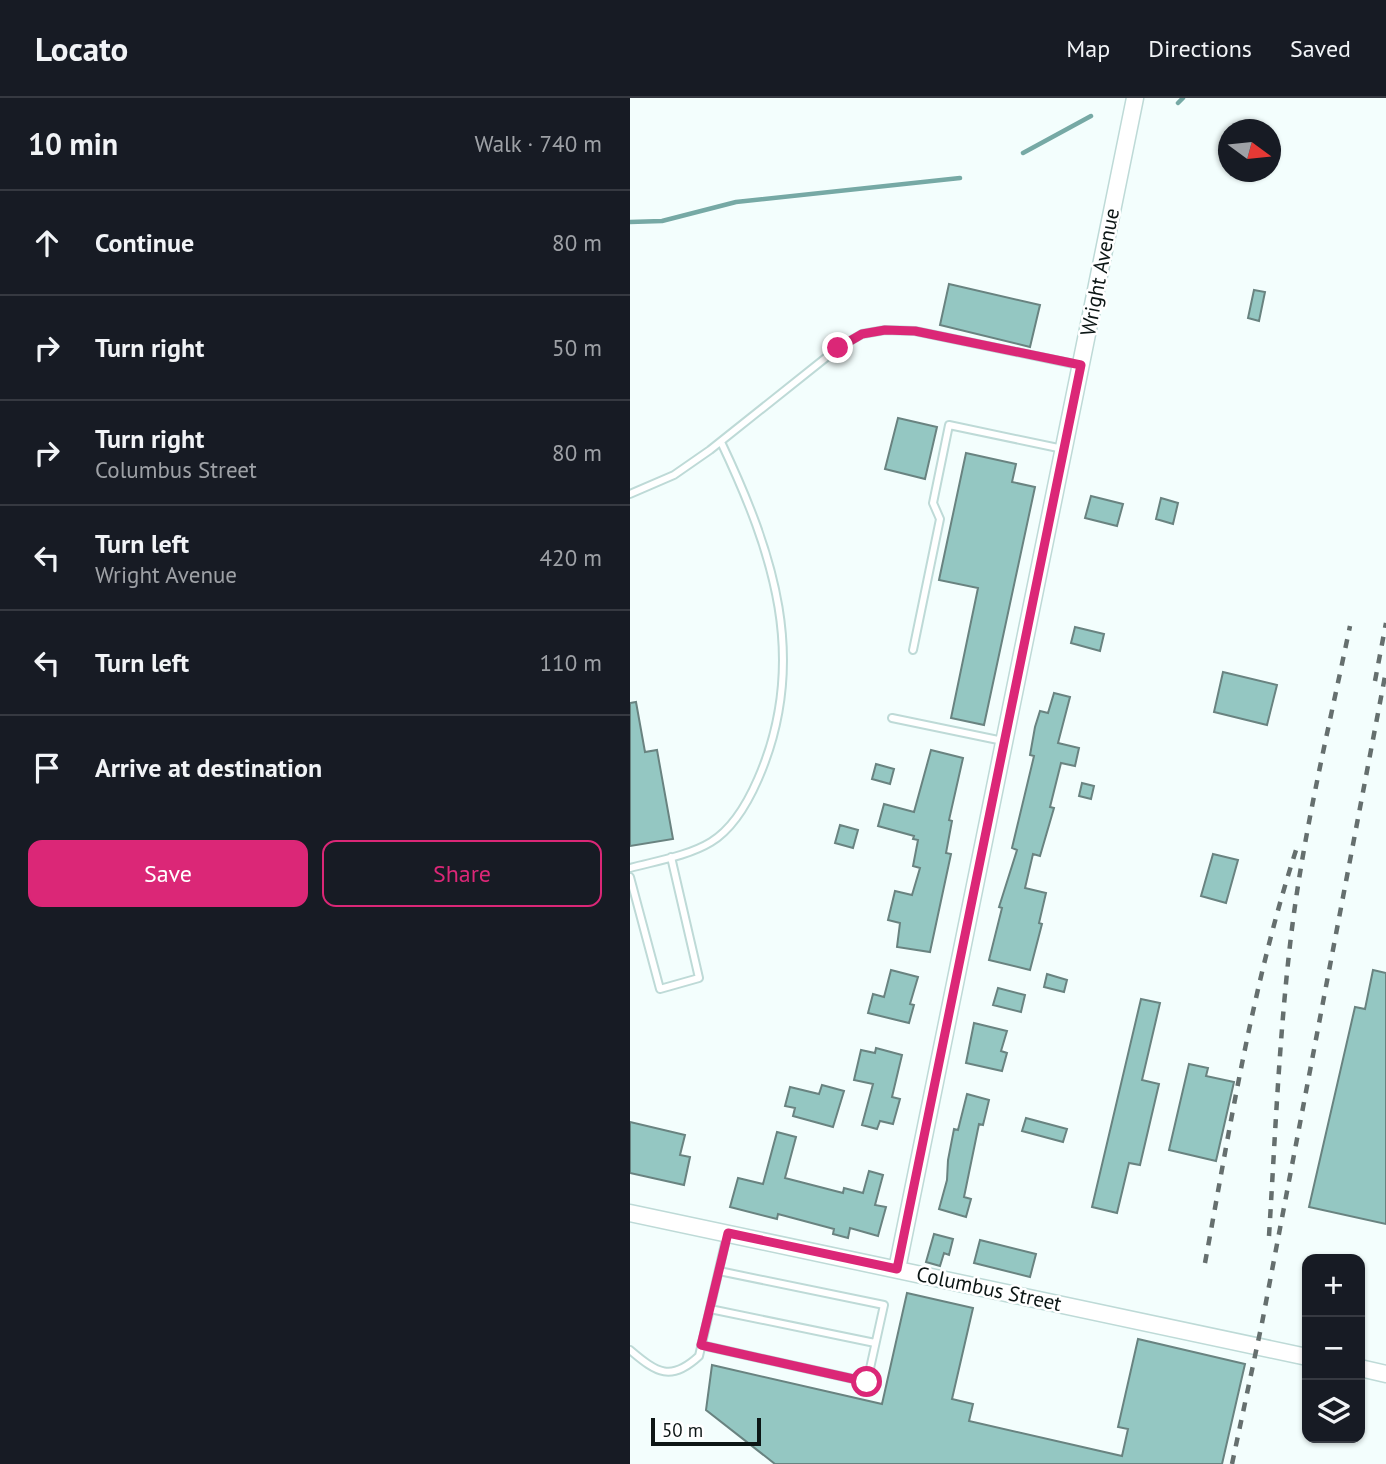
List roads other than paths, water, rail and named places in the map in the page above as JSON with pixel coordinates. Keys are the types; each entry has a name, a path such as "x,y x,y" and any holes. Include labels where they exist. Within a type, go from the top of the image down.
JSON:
{"street":[{"name":"Wright Avenue","path":"897,1269 1135,98"},
{"name":"Columbus Street","path":"630,1213 1302,1356"},
{"path":"1365,1369 1386,1374"}],"lane":[{"path":"630,494 674,475 721,442 838,348 862,334 885,330 915,331 1081,365"},
{"path":"913,650 940,519 933,503 949,425 1065,449"},
{"path":"630,868 711,842 724,831 747,803 766,761 783,685 784,658 777,592 750,503 721,442"},
{"path":"892,718 1005,741"},
{"path":"630,877 660,989 699,978 671,856"},
{"path":"630,1350 659,1371 673,1373 687,1367 699,1356 728,1233"},
{"path":"701,1345 867,1382 884,1306 719,1271"},
{"path":"710,1309 875,1343"}],"waterway":[{"path":"1178,103 1183,98"},
{"path":"1023,153 1091,116"},
{"path":"630,222 662,221 736,202 960,178"}],"railway":[{"path":"1375,681 1386,623"},
{"path":"1269,1236 1283,1017 1295,905 1316,785 1350,626"},
{"path":"1232,1464 1262,1323 1386,671"},
{"path":"1205,1263 1256,1000 1268,947 1298,844"}]}
